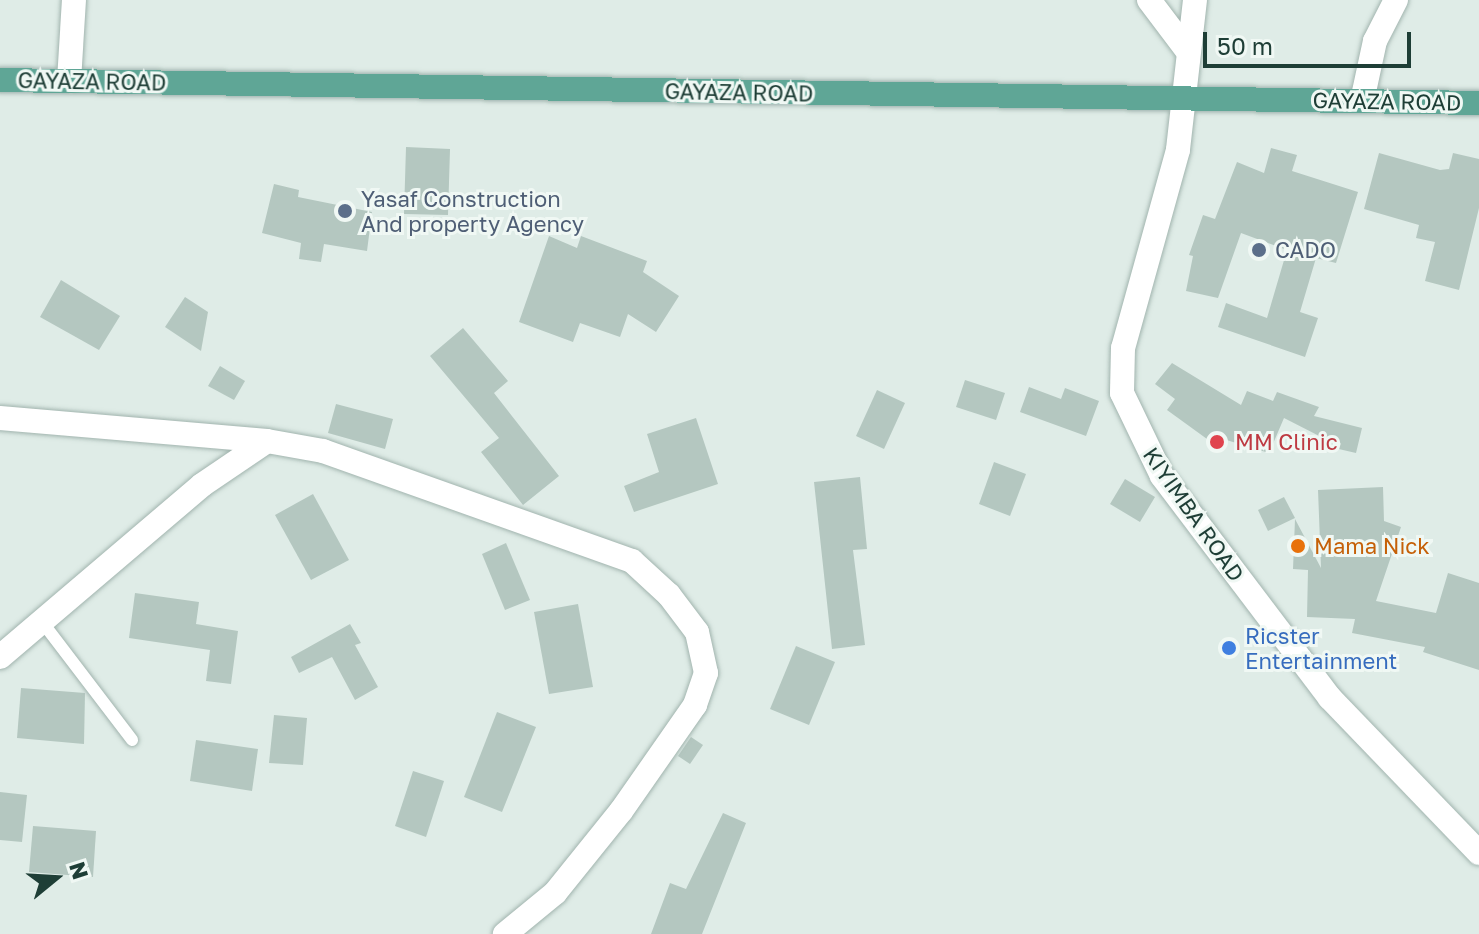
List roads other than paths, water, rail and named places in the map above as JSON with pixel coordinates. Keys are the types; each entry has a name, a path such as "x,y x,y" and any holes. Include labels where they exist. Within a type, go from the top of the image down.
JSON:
{"main road":[{"name":"GAYAZA ROAD","path":"0,80 1479,103"}],"street":[{"path":"69,81 74,0"},
{"path":"1149,0 1186,49"},
{"name":"KIYIMBA ROAD","path":"1195,0 1186,49 1178,150 1123,348 1122,393 1134,428 1162,476 1330,698 1479,853"},
{"path":"1362,101 1375,41 1396,0"},
{"path":"0,418 267,441 323,451 632,561 669,595 697,632 706,673 695,705 555,893 505,934"},
{"path":"0,657 202,485 267,441"}],"lane":[{"path":"43,623 132,740"}],"place":[{"name":"Yasaf Construction And property Agency","path":"345,211"},
{"name":"CADO","path":"1259,250"},
{"name":"MM Clinic","path":"1217,442"},
{"name":"Mama Nick","path":"1298,546"},
{"name":"Ricster Entertainment","path":"1229,648"}]}
